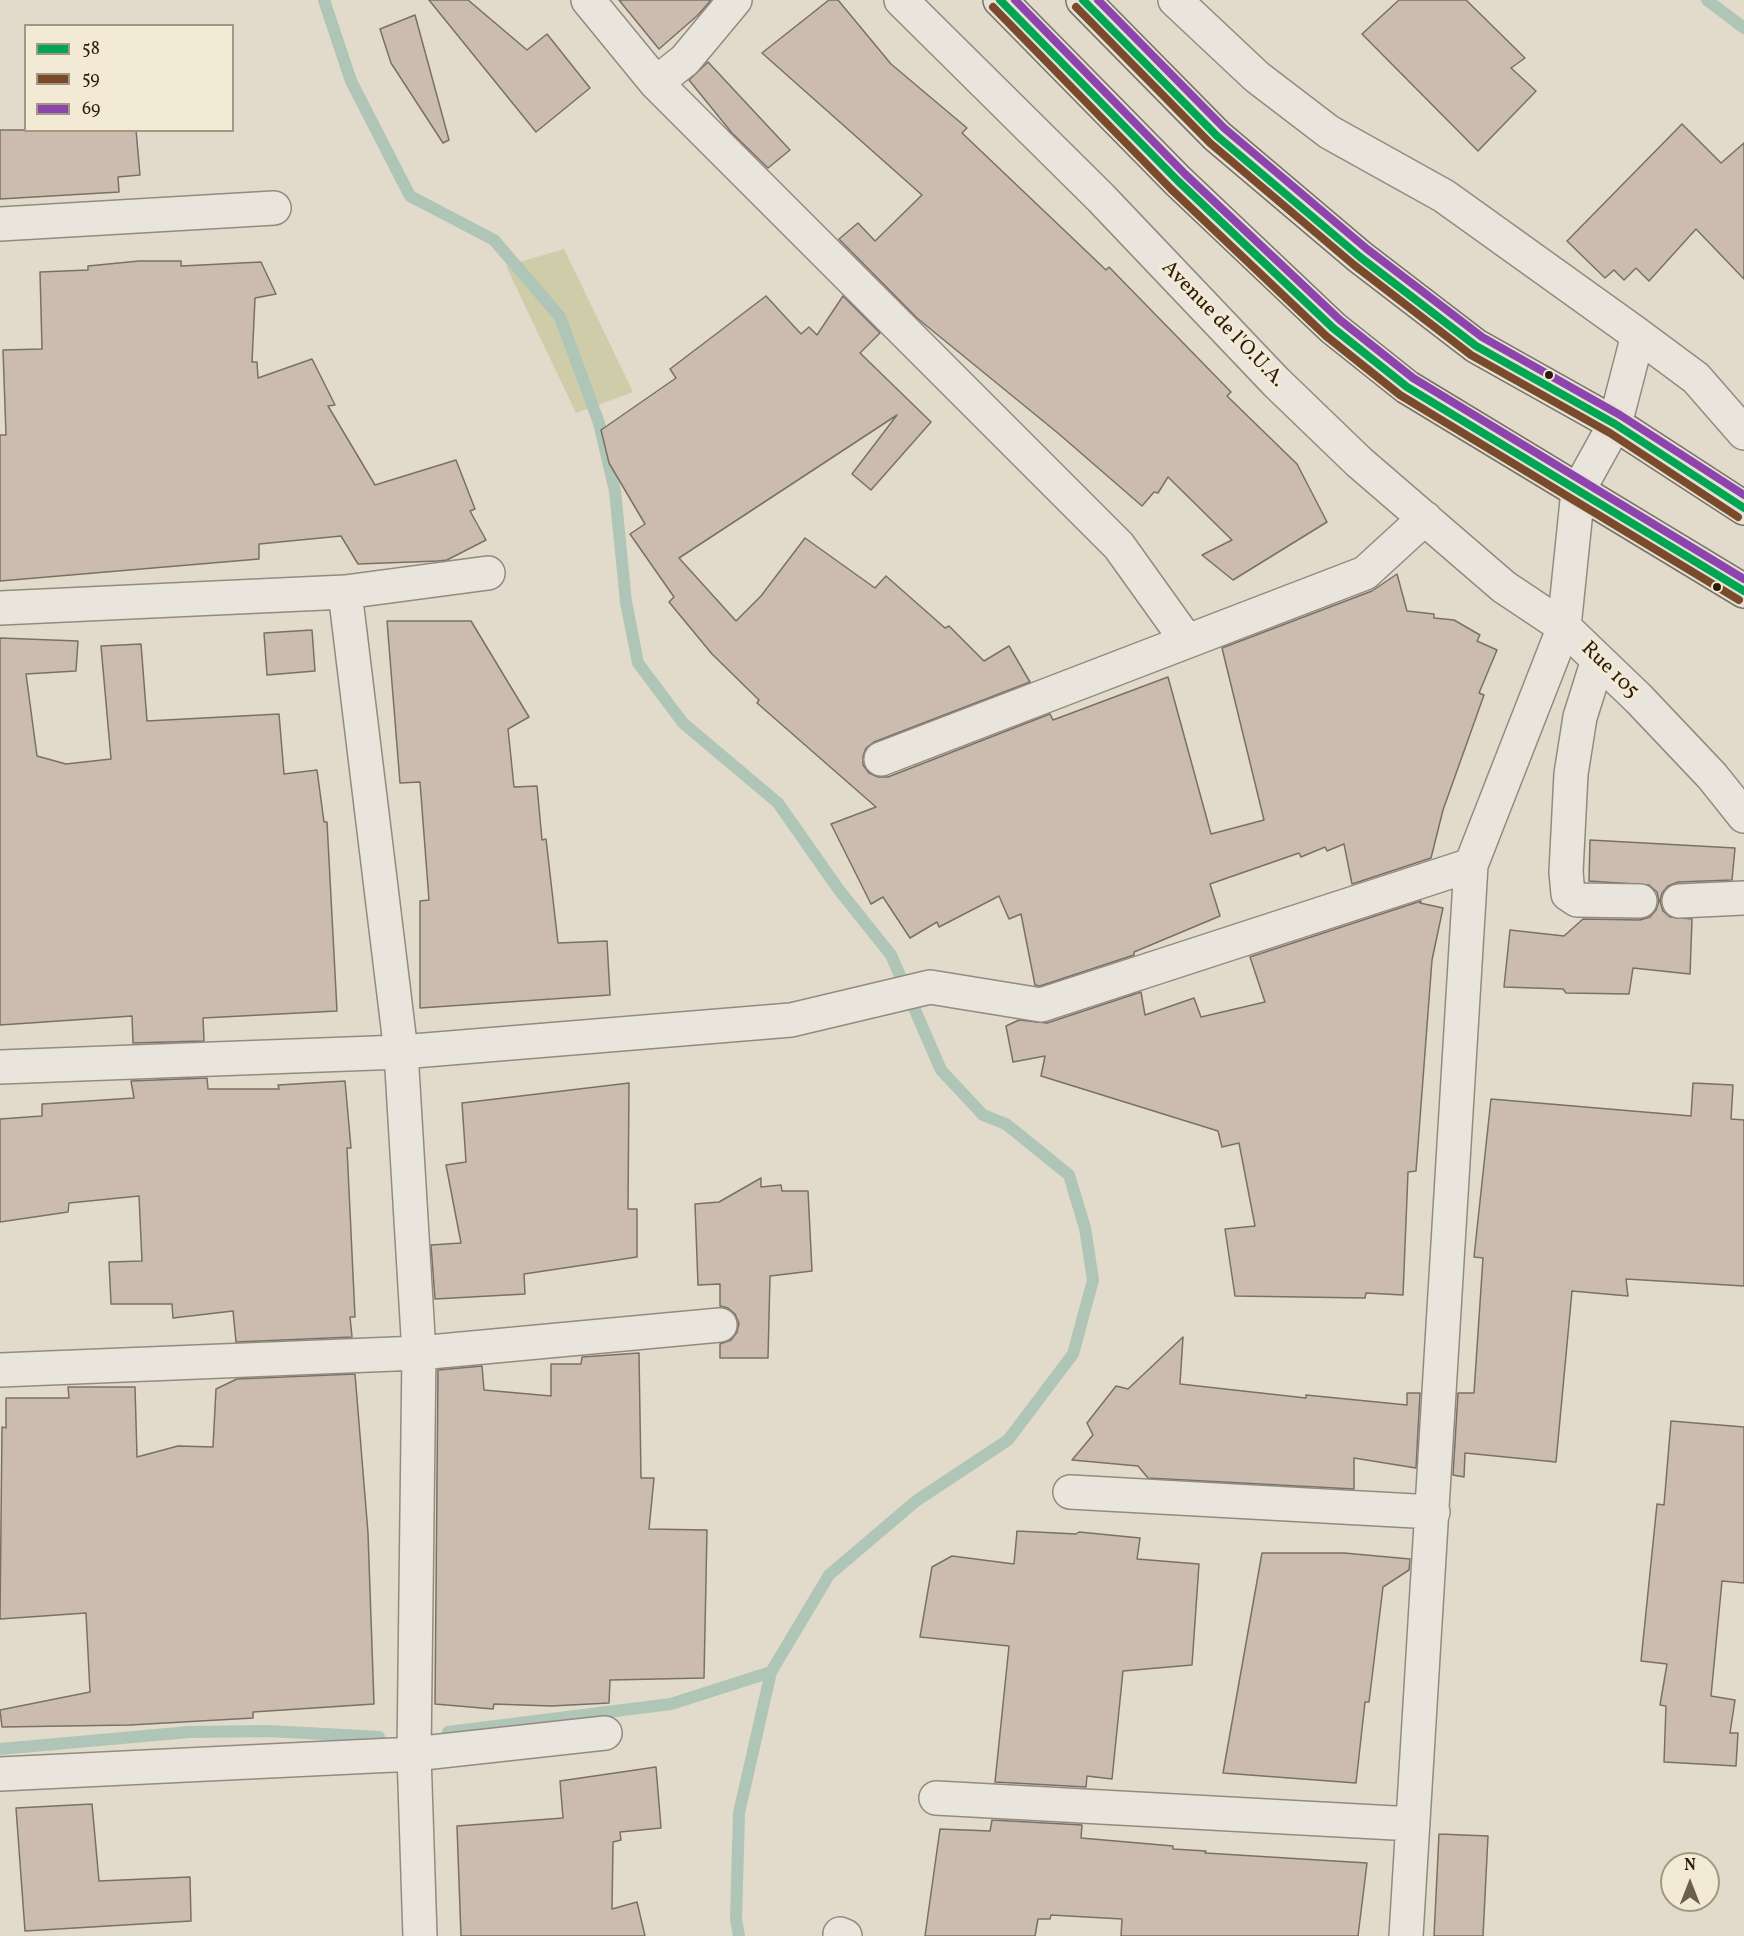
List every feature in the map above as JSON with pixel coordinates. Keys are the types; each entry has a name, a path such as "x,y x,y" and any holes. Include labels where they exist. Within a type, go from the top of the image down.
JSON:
{"highway":[{"path":"1000,0 1178,182 1333,328 1407,387 1744,591"},
{"path":"1083,0 1217,136 1360,257 1476,345 1615,424 1744,508"}],"street":[{"path":"588,0 656,83 1119,546 1187,641"},
{"path":"656,83 685,60 735,0"},
{"name":"Avenue de l'O.U.A.","path":"901,0 1101,198 1276,382 1359,462 1504,587 1564,627"},
{"path":"1175,0 1257,76 1329,132 1444,196 1696,378 1744,433"},
{"path":"0,224 274,208"},
{"path":"1578,491 1615,424 1638,335"},
{"name":"Rue 105","path":"1578,491 1564,627 1712,776 1744,816"},
{"path":"881,759 1365,573 1425,518"},
{"path":"0,608 345,592 488,573"},
{"path":"345,592 401,1052 419,1353 414,1754 420,1936"},
{"path":"1406,1936 1471,865 1564,627"},
{"path":"1598,660 1580,717 1571,774 1566,872 1568,894 1578,900 1640,901"},
{"path":"0,1067 401,1052 791,1020 930,987 1041,1005 1471,865"},
{"path":"1679,901 1744,898"},
{"path":"0,1370 419,1353 720,1324"},
{"path":"1070,1492 1433,1512"},
{"path":"0,1774 414,1754 605,1733"},
{"path":"936,1798 1413,1824"}],"shaded area":[{"path":"564,249 633,392 576,413 506,266"}],"building":[{"path":"429,0 468,0 527,50 547,34 590,88 536,132"},
{"path":"619,0 711,0 698,15 659,49"},
{"path":"829,0 838,0 891,64 967,128 962,133 1106,270 1109,267 1231,392 1227,396 1297,464 1327,522 1233,580 1202,555 1232,540 1168,477 1158,493 1154,492 1142,506 1059,434 917,318 839,239 858,223 875,241 922,195 762,53"},
{"path":"1399,0 1466,0 1525,58 1511,68 1536,91 1478,151 1362,34"},
{"path":"415,15 449,140 443,143 391,63 380,29"},
{"path":"708,62 790,150 768,168 732,133 689,80"},
{"path":"1682,124 1721,163 1744,143 1744,279 1696,229 1649,281 1636,268 1624,280 1614,270 1605,278 1567,241"},
{"path":"0,130 136,132 140,175 118,177 119,192 0,199"},
{"path":"139,261 181,261 181,266 261,262 276,294 255,298 252,362 257,362 258,378 312,359 335,405 328,406 375,485 456,460 475,509 470,511 486,540 447,560 438,561 358,564 341,536 259,544 259,559 0,581 0,435 6,435 3,350 42,349 40,272 88,270 88,266"},
{"path":"766,296 801,334 809,327 817,335 843,296 880,333 860,353 931,422 871,490 852,474 897,415 679,558 736,621 761,596 805,538 875,588 886,576 945,628 949,626 984,661 1009,646 1030,682 874,742 866,748 863,756 863,765 869,773 878,777 888,777 1050,714 1053,720 1168,677 1211,834 1264,820 1222,648 1372,591 1397,574 1407,611 1434,614 1434,618 1454,620 1480,635 1477,641 1497,650 1479,693 1484,695 1443,810 1431,858 1352,884 1344,844 1327,851 1325,847 1301,857 1299,853 1210,884 1220,916 1134,952 1134,955 1040,986 1035,985 1021,914 1009,919 999,896 939,927 937,922 910,938 883,897 871,904 831,824 876,807 757,703 759,700 712,654 669,602 674,597 630,534 645,524 609,463 601,430 676,378 670,369"},
{"path":"387,621 471,621 529,717 508,729 514,787 537,786 542,840 546,839 558,943 607,941 610,995 420,1008 420,901 429,900 420,782 400,783"},
{"path":"312,630 315,671 267,675 264,633"},
{"path":"0,638 78,641 76,671 26,674 37,756 66,764 111,759 101,646 141,644 147,721 279,714 284,774 317,770 324,822 327,822 337,1011 203,1018 204,1041 133,1043 132,1016 0,1025"},
{"path":"1590,840 1735,848 1732,880 1678,882 1668,886 1662,893 1660,901 1663,911 1670,917 1692,919 1690,974 1633,968 1629,994 1566,993 1563,989 1504,987 1510,930 1564,936 1583,919 1640,920 1650,917 1656,910 1659,901 1657,892 1649,885 1589,881"},
{"path":"1421,901 1420,903 1443,908 1432,960 1416,1171 1408,1172 1403,1295 1366,1293 1365,1298 1235,1296 1225,1229 1255,1226 1239,1143 1222,1147 1218,1131 1041,1076 1045,1056 1013,1062 1006,1026 1019,1020 1047,1023 1141,992 1145,1015 1194,998 1201,1017 1265,1002 1250,957"},
{"path":"207,1078 208,1089 279,1089 278,1085 345,1081 351,1148 347,1148 355,1317 350,1317 352,1337 236,1342 233,1311 173,1318 172,1304 111,1304 109,1262 142,1261 139,1196 69,1203 68,1212 0,1222 0,1119 42,1116 42,1104 134,1098 131,1081"},
{"path":"629,1083 628,1209 637,1209 637,1257 524,1274 525,1294 435,1299 431,1245 461,1243 446,1165 466,1162 462,1103"},
{"path":"1693,1083 1733,1085 1731,1119 1744,1120 1744,1286 1626,1279 1628,1296 1572,1291 1556,1462 1465,1453 1464,1477 1453,1475 1458,1393 1474,1393 1483,1258 1474,1257 1491,1099 1691,1116"},
{"path":"761,1178 761,1187 781,1185 782,1191 808,1191 812,1271 770,1276 768,1358 720,1358 720,1344 731,1340 737,1332 739,1323 735,1314 728,1308 720,1306 720,1284 698,1285 695,1204 719,1202"},
{"path":"1183,1337 1180,1384 1306,1398 1306,1395 1407,1405 1407,1393 1420,1393 1416,1468 1354,1458 1354,1489 1148,1478 1138,1466 1072,1460 1093,1435 1087,1423 1116,1386 1128,1389"},
{"path":"639,1353 641,1478 654,1478 649,1529 707,1530 704,1678 610,1680 609,1703 551,1706 494,1704 493,1709 435,1704 438,1370 482,1366 484,1390 551,1396 551,1364 581,1364 582,1357"},
{"path":"355,1374 368,1533 374,1704 253,1712 253,1718 130,1725 2,1727 0,1710 90,1692 86,1613 0,1619 2,1427 6,1428 6,1398 69,1398 68,1387 135,1387 137,1457 178,1446 213,1447 216,1389 237,1379"},
{"path":"1671,1421 1744,1427 1744,1583 1722,1581 1711,1696 1735,1700 1730,1733 1738,1733 1736,1766 1664,1762 1666,1706 1660,1705 1667,1664 1641,1661 1657,1504 1664,1505"},
{"path":"1017,1531 1076,1534 1079,1532 1140,1538 1137,1559 1199,1564 1192,1665 1123,1671 1112,1779 1087,1776 1086,1787 995,1782 1009,1646 920,1637 932,1567 952,1556 1014,1564"},
{"path":"1262,1553 1344,1553 1410,1559 1409,1570 1383,1587 1369,1702 1365,1702 1356,1783 1223,1773"},
{"path":"656,1767 661,1828 620,1832 621,1840 613,1842 612,1909 637,1902 645,1936 461,1936 457,1826 563,1818 560,1781"},
{"path":"92,1804 99,1881 190,1877 191,1921 25,1931 16,1808"},
{"path":"992,1820 1082,1825 1081,1838 1173,1846 1173,1849 1206,1851 1205,1853 1367,1863 1358,1936 1121,1936 1122,1919 1051,1915 1050,1919 1038,1919 1035,1936 925,1936 940,1829 990,1831"},
{"path":"1439,1834 1488,1836 1483,1936 1434,1936"}],"waterway":[{"path":"324,0 351,81 410,196 494,240 560,317 599,423 615,491 626,602 638,663 683,723 778,803 839,890 891,955 941,1070 983,1115 1006,1124 1069,1175 1085,1228 1093,1280 1073,1354 1008,1440 916,1501 829,1575 771,1672 739,1813 736,1919 739,1936"},
{"path":"1707,0 1744,28"},
{"path":"448,1732 671,1704 771,1672"},
{"path":"0,1749 189,1732 269,1731 379,1737"}],"transit line":[{"name":"58","path":"1000,0 1178,181 1333,328 1407,387 1744,591"},
{"name":"69","path":"1015,0 1185,174 1340,320 1413,378 1744,579"},
{"name":"58","path":"1083,0 1217,136 1360,257 1476,346 1615,424 1744,508"},
{"name":"69","path":"1098,0 1224,128 1367,249 1482,337 1620,415 1744,495"},
{"name":"59","path":"993,7 1171,189 1326,336 1400,395 1739,600"},
{"name":"59","path":"1076,7 1210,143 1354,265 1471,355 1610,433 1738,517"}]}
